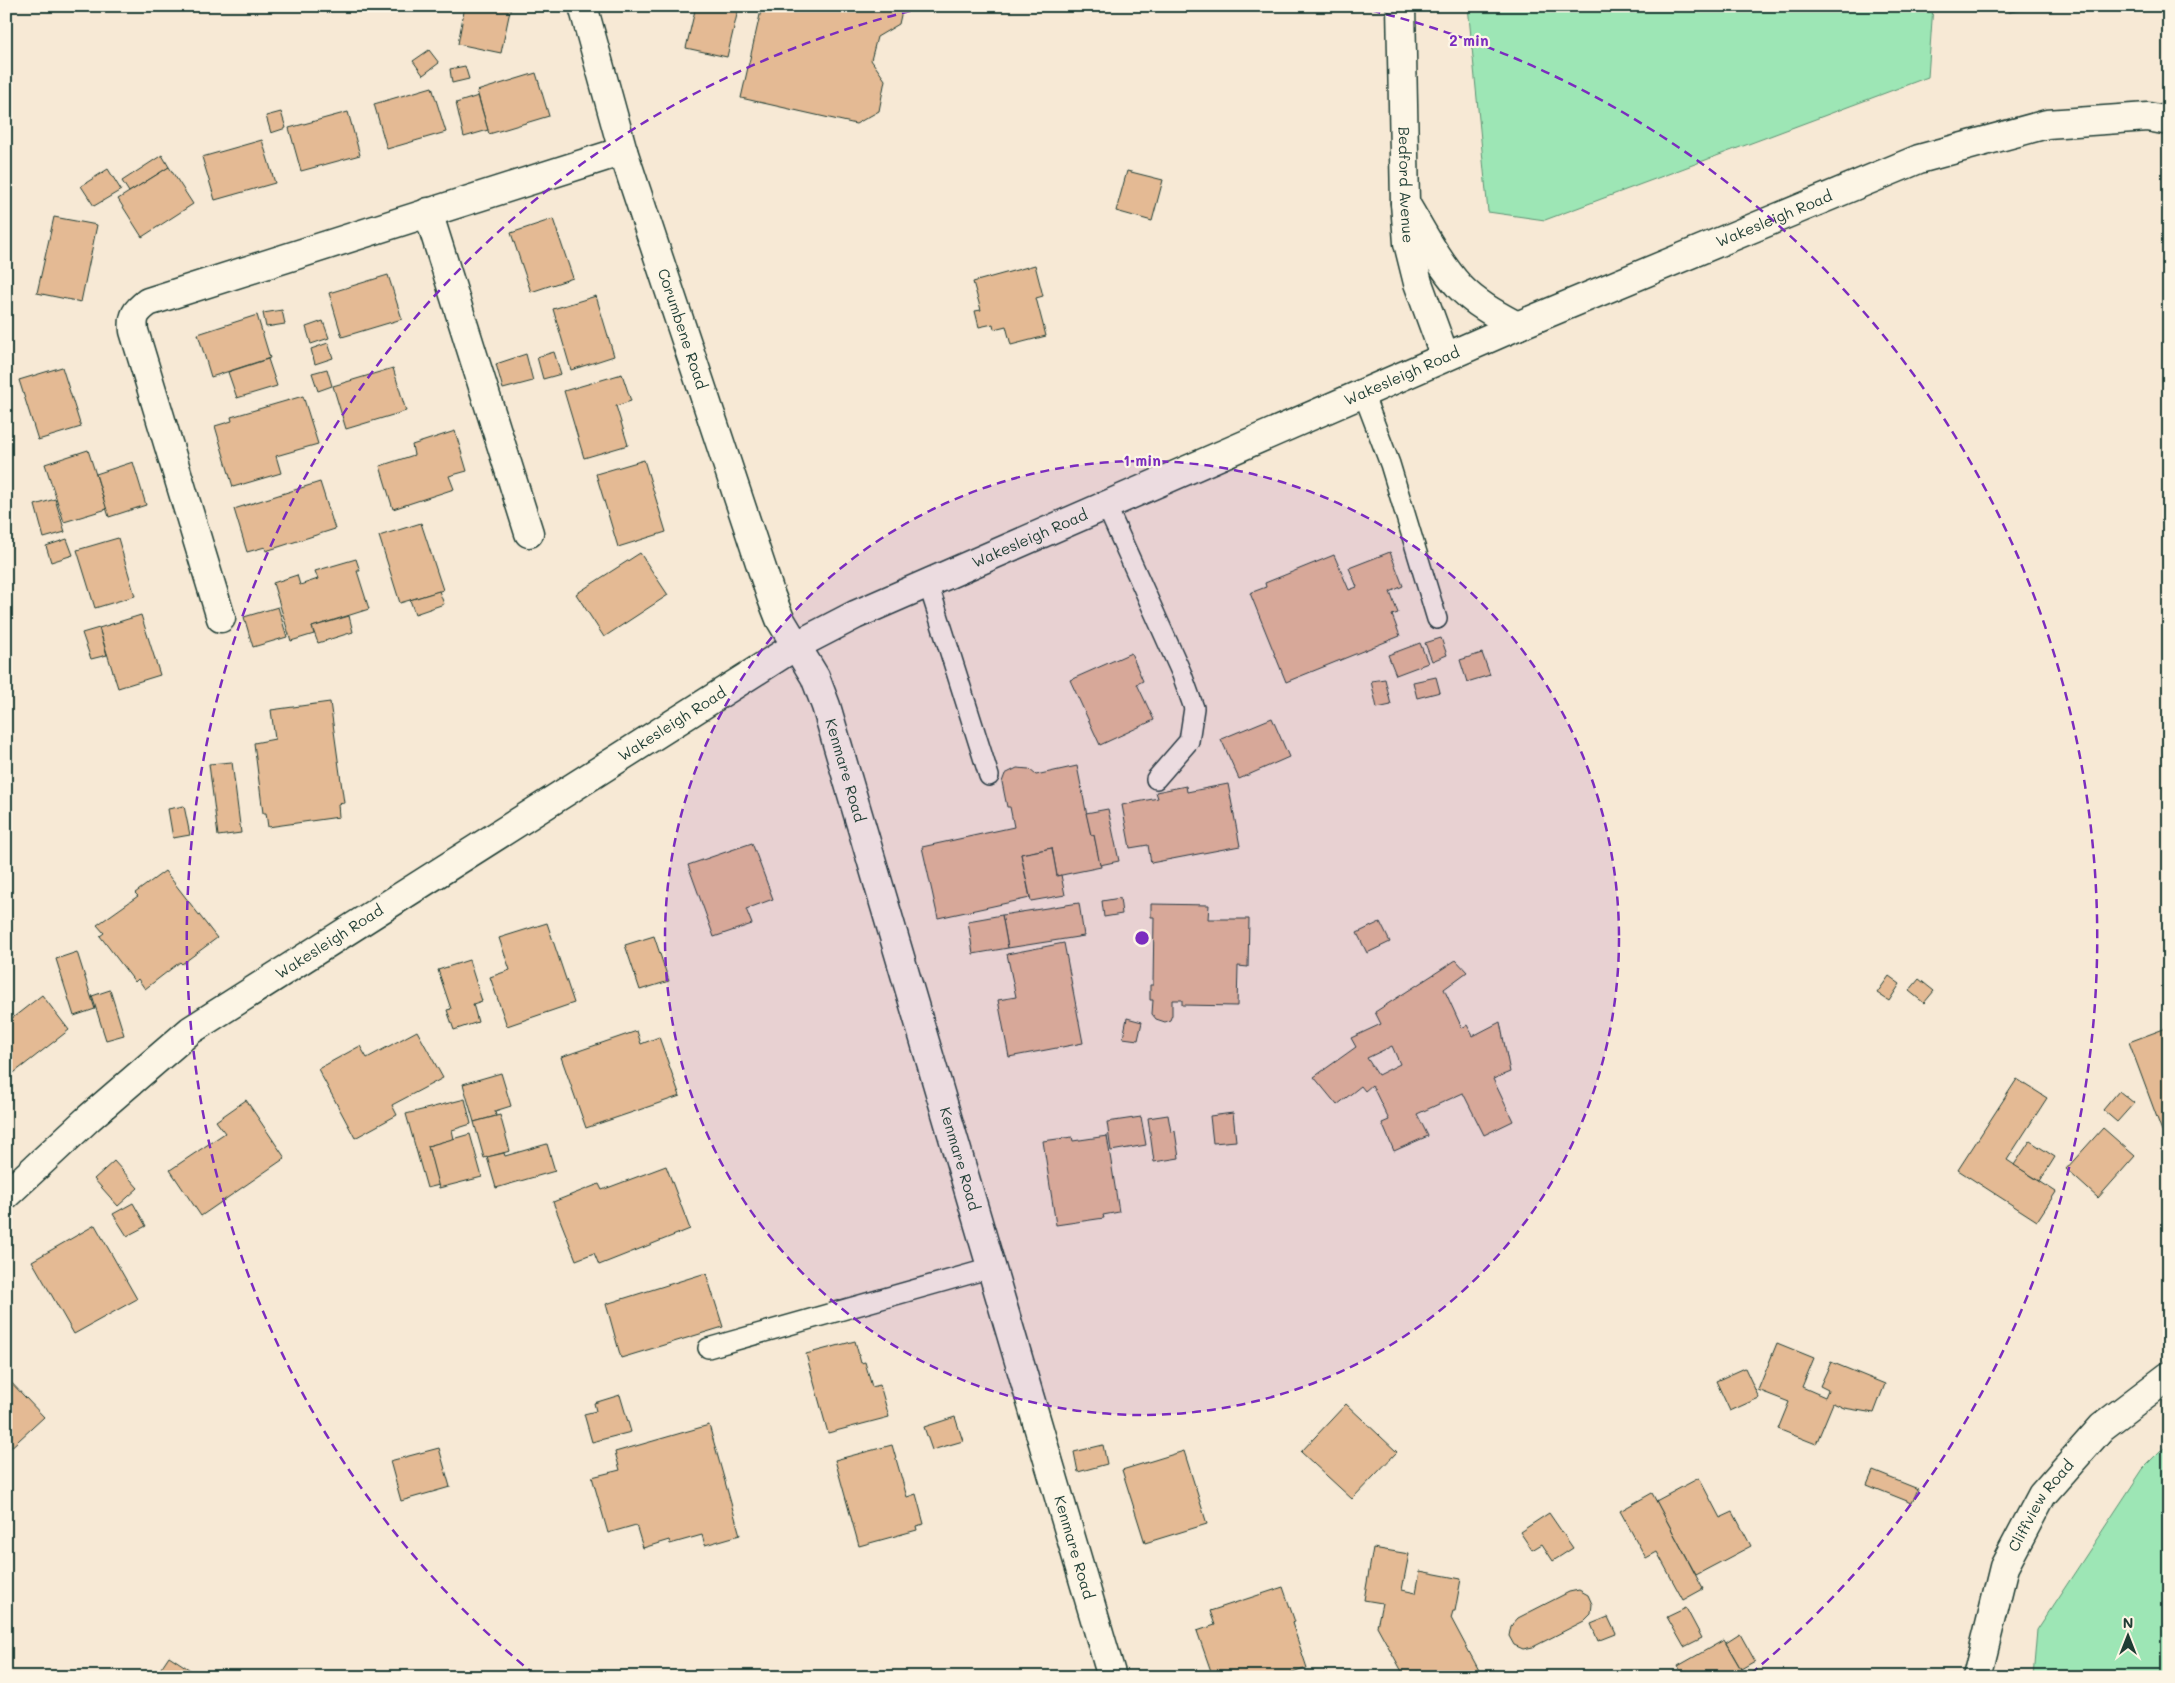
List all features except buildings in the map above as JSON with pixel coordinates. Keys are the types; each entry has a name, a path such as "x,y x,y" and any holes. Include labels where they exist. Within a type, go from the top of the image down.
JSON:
{"street":[{"name":"Corumbene Road","path":"583,6 623,151 771,596 780,619 796,646"},
{"name":"Bedford Avenue","path":"1401,6 1405,203 1408,243 1418,283 1445,357"},
{"name":"Wakesleigh Road","path":"6,1195 89,1118 191,1030 796,646 855,615 1517,326 1919,159 2047,124 2148,117 2169,121"},
{"path":"221,618 134,331 133,319 138,310 148,302 623,151"},
{"path":"1405,203 1436,254 1459,286 1490,312 1517,326"},
{"path":"428,212 529,533"},
{"name":"Kenmare Road","path":"796,646 815,677 826,706 1112,1677"},
{"name":"Cliffview Road","path":"1977,1677 2004,1567 2042,1495 2102,1426 2169,1376"}],"lane":[{"path":"1363,393 1390,464 1437,619"},
{"path":"1106,505 1181,672 1194,708 1189,741 1156,779"},
{"path":"928,583 989,776"},
{"path":"708,1348 991,1268"}],"green space":[{"path":"1468,6 1933,6 1928,77 1545,220 1488,212"},
{"path":"2169,1443 2169,1677 2033,1677 2037,1630 2143,1469"}]}
